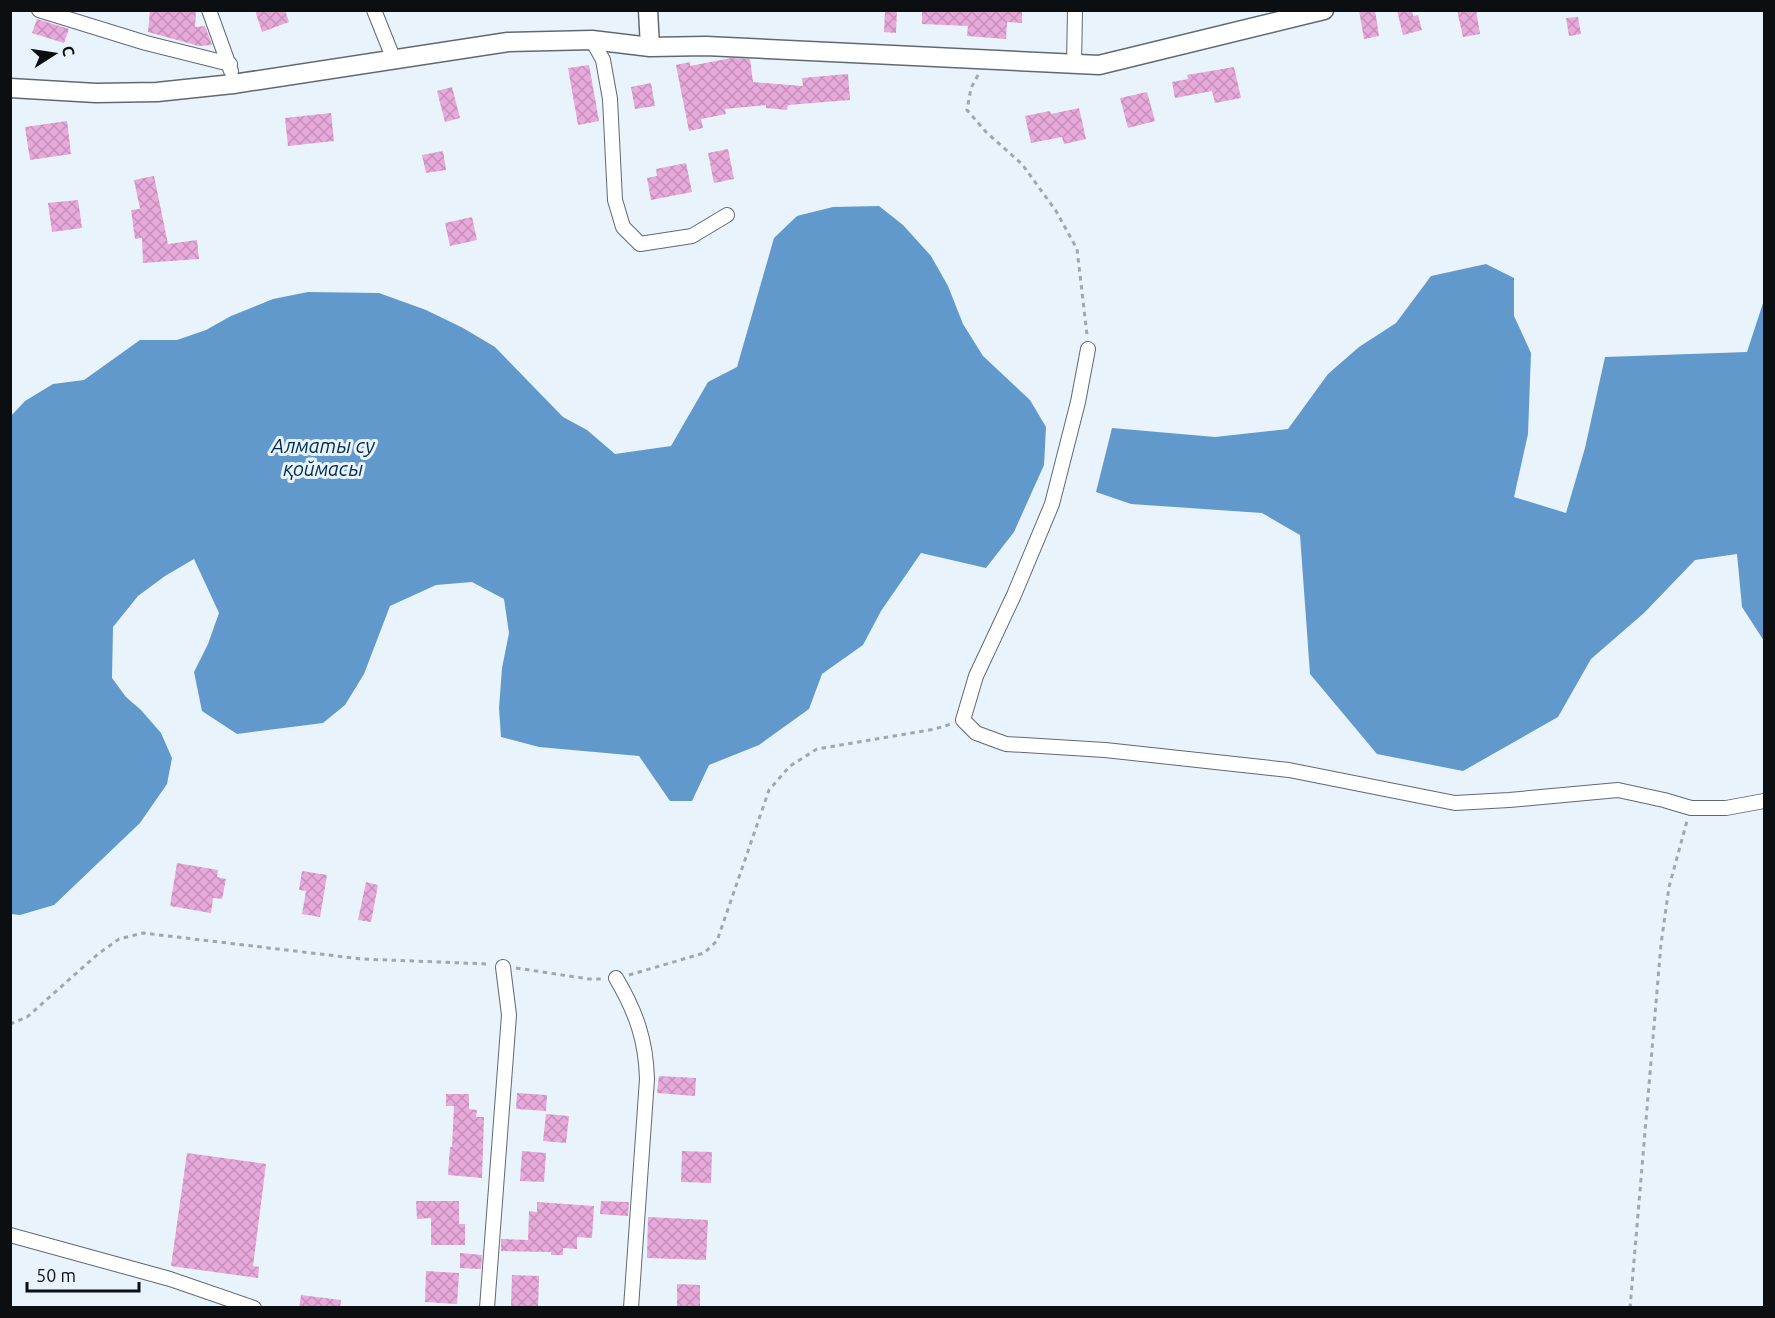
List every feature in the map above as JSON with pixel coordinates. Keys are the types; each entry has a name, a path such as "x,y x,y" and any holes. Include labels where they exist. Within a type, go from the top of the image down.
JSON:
{"street":[{"path":"39,10 68,15 146,43 230,64"},
{"path":"210,10 230,64 233,84"},
{"path":"374,10 394,60"},
{"path":"648,10 650,47"},
{"path":"1074,64 1075,10"},
{"path":"10,88 96,93 157,92 233,84 508,42 592,40 650,47 718,47 1099,65 1324,10"},
{"path":"592,40 603,60 610,99 615,200 623,227 640,244 693,236 727,214"},
{"path":"1088,349 1078,402 1052,504 1014,595 976,676 963,720 976,733 1006,744 1105,750 1289,770 1455,803 1618,790 1691,808 1726,808 1764,801"},
{"path":"487,1308 509,1015 508,992 503,967"},
{"path":"616,978 633,1010 646,1053 647,1079 631,1308"},
{"path":"10,1235 170,1279 254,1308"}],"path":[{"path":"985,60 971,88 967,111 986,132 1022,164 1056,211 1077,249 1088,349"},
{"path":"10,1024 27,1017 98,954 119,939 144,933 362,959 484,964 589,979 616,978 704,953 717,941 769,790 790,766 817,749 935,729"},
{"path":"1630,1308 1661,944 1669,887 1691,808"}],"water":[{"name":"Алматы су қоймасы","path":"879,206 903,225 931,256 948,286 963,324 983,356 1030,400 1046,427 1044,465 1014,532 986,568 921,553 881,611 863,645 822,674 809,709 759,745 709,765 692,801 670,801 639,756 539,747 501,737 499,708 502,668 509,633 504,599 472,582 436,585 390,606 364,674 345,705 323,723 237,734 202,711 194,672 208,644 219,613 194,559 165,576 138,596 113,627 112,678 126,697 161,733 172,758 167,784 140,823 54,905 20,915 11,914 10,417 25,401 53,384 84,380 140,340 177,340 206,330 231,316 273,299 308,292 379,293 426,310 495,347 563,417 587,430 615,454 671,446 708,382 737,367 774,238 797,216 833,207"},
{"path":"1486,264 1514,278 1514,316 1531,353 1528,434 1514,497 1566,513 1585,448 1605,357 1747,352 1764,300 1764,641 1742,607 1737,554 1695,560 1644,613 1591,659 1558,717 1463,771 1377,754 1310,674 1300,535 1262,513 1131,504 1096,492 1112,428 1215,437 1288,429 1328,374 1359,347 1396,323 1431,276"}],"building":[{"path":"150,10 196,10 195,27 205,26 212,45 199,46 148,32"},
{"path":"255,10 285,10 289,22 262,32"},
{"path":"885,10 897,10 896,33 884,32"},
{"path":"922,10 1022,10 1022,23 1007,22 1006,39 967,36 968,26 922,24"},
{"path":"1359,10 1375,10 1379,36 1364,39"},
{"path":"1397,10 1412,10 1413,16 1418,15 1422,30 1403,35"},
{"path":"1457,10 1476,10 1480,34 1463,37"},
{"path":"1578,17 1581,34 1569,36 1566,18"},
{"path":"37,19 69,29 64,43 32,33"},
{"path":"731,58 750,59 753,82 803,86 802,78 848,74 850,100 788,105 787,110 766,108 766,105 725,109 726,114 701,119 703,128 689,131 676,65 690,62 690,66"},
{"path":"589,65 599,121 578,125 568,68"},
{"path":"1234,67 1241,98 1215,103 1212,91 1175,98 1172,82 1188,79 1187,75"},
{"path":"651,83 655,106 635,109 631,87"},
{"path":"452,87 460,118 445,122 437,91"},
{"path":"1147,92 1155,121 1128,128 1120,98"},
{"path":"1079,108 1086,139 1064,144 1062,137 1031,143 1025,116 1050,111 1051,114"},
{"path":"331,113 334,141 288,146 285,118"},
{"path":"67,121 71,154 30,160 25,127"},
{"path":"728,149 734,179 714,183 708,153"},
{"path":"443,151 446,170 426,173 422,155"},
{"path":"686,163 692,192 651,200 647,178 657,176 656,169"},
{"path":"154,176 168,244 197,240 199,259 143,263 142,238 135,239 131,210 140,209 134,180"},
{"path":"78,200 82,228 52,232 48,203"},
{"path":"472,217 477,240 450,246 445,223"},
{"path":"177,863 218,870 217,877 226,879 222,899 213,898 211,913 170,906"},
{"path":"302,871 327,875 320,917 302,914 306,891 299,890"},
{"path":"366,882 378,885 371,922 358,920"},
{"path":"659,1076 696,1078 695,1096 657,1093"},
{"path":"517,1093 547,1095 546,1111 516,1109"},
{"path":"446,1094 469,1094 469,1109 477,1110 476,1117 484,1117 482,1178 448,1175 454,1106 446,1106"},
{"path":"546,1114 569,1116 566,1143 543,1141"},
{"path":"522,1151 546,1153 544,1182 520,1181"},
{"path":"682,1151 712,1152 711,1183 681,1182"},
{"path":"187,1153 266,1164 253,1266 259,1267 258,1278 171,1266"},
{"path":"416,1201 459,1201 459,1224 465,1224 465,1245 431,1245 431,1218 417,1219"},
{"path":"601,1201 629,1202 628,1216 600,1214"},
{"path":"537,1202 594,1206 592,1238 577,1237 577,1249 563,1248 563,1255 551,1255 551,1252 501,1251 501,1239 528,1240 529,1211 537,1212"},
{"path":"648,1217 708,1220 706,1260 647,1258"},
{"path":"460,1253 482,1255 481,1269 460,1268"},
{"path":"426,1271 459,1273 457,1304 425,1302"},
{"path":"512,1275 539,1276 538,1308 511,1307"},
{"path":"677,1284 700,1285 700,1308 677,1308"},
{"path":"301,1295 341,1300 340,1308 299,1308"}]}
